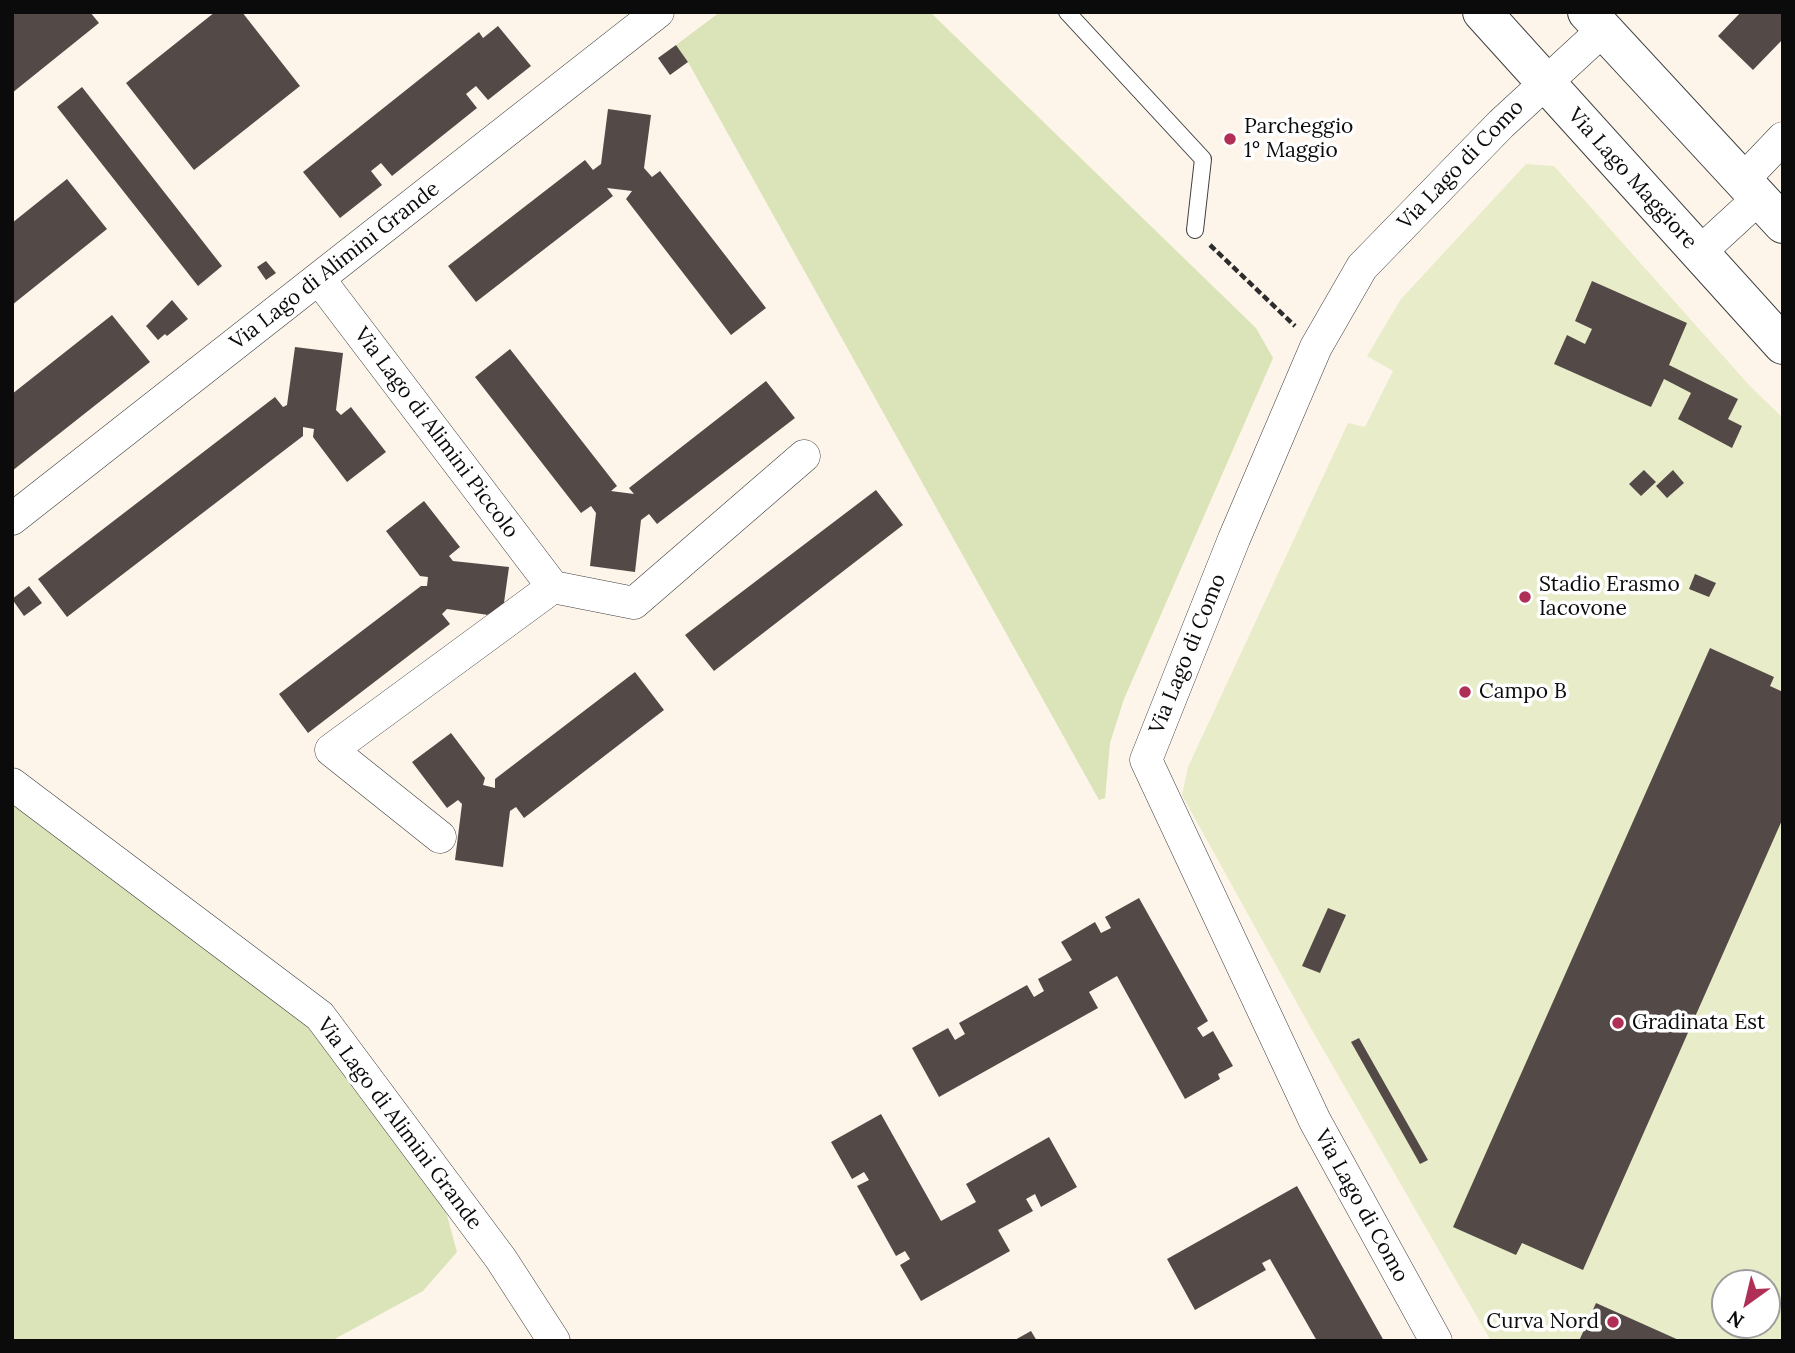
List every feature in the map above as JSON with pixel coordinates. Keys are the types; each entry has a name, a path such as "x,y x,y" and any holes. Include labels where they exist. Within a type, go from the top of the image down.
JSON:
{"street":[{"name":"Via Lago di Alimini Grande","path":"12,519 658,12"},
{"name":"Via Lago Maggiore","path":"1482,12 1783,345"},
{"name":"Via Lago di Como","path":"1436,1341 1315,1121 1146,760 1234,539 1316,347 1363,267 1544,82 1595,21"},
{"path":"1595,21 1762,200"},
{"path":"1699,253 1762,200 1783,138"},
{"name":"Via Lago di Alimini Piccolo","path":"319,279 553,587"},
{"path":"440,837 331,750 553,587 634,603 804,456"},
{"name":"Via Lago di Alimini Grande","path":"12,784 320,1016 501,1259 554,1341"}],"lane":[{"path":"1066,12 1203,159 1195,230"}],"path":[{"path":"1195,230 1316,347"}],"green space":[{"path":"720,12 930,12 1256,328 1273,358 1124,699 1110,743 1105,798 1099,800 688,62 676,45"},
{"name":"Stadio Erasmo Iacovone","path":"1526,164 1554,166 1749,385 1783,418 1783,1341 1491,1341 1308,1023 1182,795 1188,767 1348,423 1365,427 1393,371 1367,356 1401,299"},
{"path":"12,794 314,1020 441,1194 457,1252 423,1291 331,1341 12,1341"}],"building":[{"path":"17,12 90,12 99,23 12,93 12,16"},
{"path":"215,12 242,12 300,86 194,170 126,83"},
{"path":"1741,12 1783,12 1783,39 1753,70 1718,36"},
{"path":"498,26 531,66 488,100 476,86 466,94 477,108 392,176 381,163 371,171 382,185 340,218 303,172 479,32 483,38"},
{"path":"676,45 688,62 670,75 658,58"},
{"path":"82,87 222,266 198,286 57,107"},
{"path":"608,109 651,115 644,168 652,177 660,171 766,308 731,335 626,199 632,191 607,188 613,196 476,302 448,266 585,160 593,170 601,164"},
{"path":"67,179 107,229 12,305 12,223"},
{"path":"266,261 276,273 266,280 257,267"},
{"path":"1592,281 1687,323 1669,365 1738,399 1728,419 1742,426 1732,448 1678,419 1691,393 1664,379 1651,407 1554,364 1567,335 1585,344 1592,329 1575,321"},
{"path":"172,300 188,319 158,340 146,326"},
{"path":"112,315 150,362 12,471 12,394"},
{"path":"295,347 343,353 336,410 341,415 351,407 386,452 347,482 313,437 314,429 303,427 303,436 67,617 38,579 275,397 283,407 287,405"},
{"path":"510,349 617,486 611,491 634,494 629,488 766,381 795,418 657,524 649,514 641,520 635,572 590,566 596,513 591,506 581,513 475,377"},
{"path":"1644,470 1656,482 1641,496 1629,484"},
{"path":"1673,470 1684,483 1667,498 1656,486"},
{"path":"876,490 903,525 714,671 685,635"},
{"path":"424,501 460,547 449,556 453,561 509,567 502,617 447,609 442,614 450,624 308,733 279,694 421,586 427,586 428,577 420,576 386,531"},
{"path":"1695,574 1716,583 1709,597 1689,589"},
{"path":"29,586 42,603 24,616 12,599"},
{"name":"Gradinata Est","path":"1710,648 1774,677 1770,686 1783,692 1783,818 1583,1270 1522,1243 1516,1255 1453,1227"},
{"path":"635,672 664,710 524,818 516,807 510,811 503,867 455,860 462,804 458,800 447,808 412,762 451,733 485,778 483,785 495,788 495,779"},
{"path":"1139,898 1208,1021 1197,1028 1203,1037 1213,1031 1233,1066 1218,1074 1220,1079 1185,1099 1117,976 1089,992 1098,1008 939,1097 912,1048 948,1028 955,1040 965,1034 959,1023 1027,985 1034,997 1044,991 1038,979 1072,960 1061,942 1095,922 1101,933 1111,928 1105,917"},
{"path":"1328,908 1346,915 1320,973 1302,966"},
{"path":"1359,1038 1428,1160 1420,1164 1351,1042"},
{"path":"881,1114 941,1221 976,1202 966,1184 1049,1137 1077,1187 1041,1207 1035,1194 1026,1199 1033,1211 998,1230 1010,1251 921,1301 900,1265 910,1259 905,1251 896,1256 857,1186 869,1180 864,1172 852,1179 831,1142"},
{"path":"1297,1186 1384,1341 1317,1341 1270,1259 1262,1263 1266,1270 1195,1310 1167,1259"},
{"name":"Curva Nord","path":"1596,1303 1681,1341 1579,1341"},
{"path":"1031,1331 1037,1341 1013,1341"}],"place":[{"name":"Parcheggio 1° Maggio","path":"1230,139"},
{"name":"Stadio Erasmo Iacovone","path":"1525,597"},
{"name":"Campo B","path":"1465,692"},
{"name":"Gradinata Est","path":"1618,1023"},
{"name":"Curva Nord","path":"1613,1322"}]}
